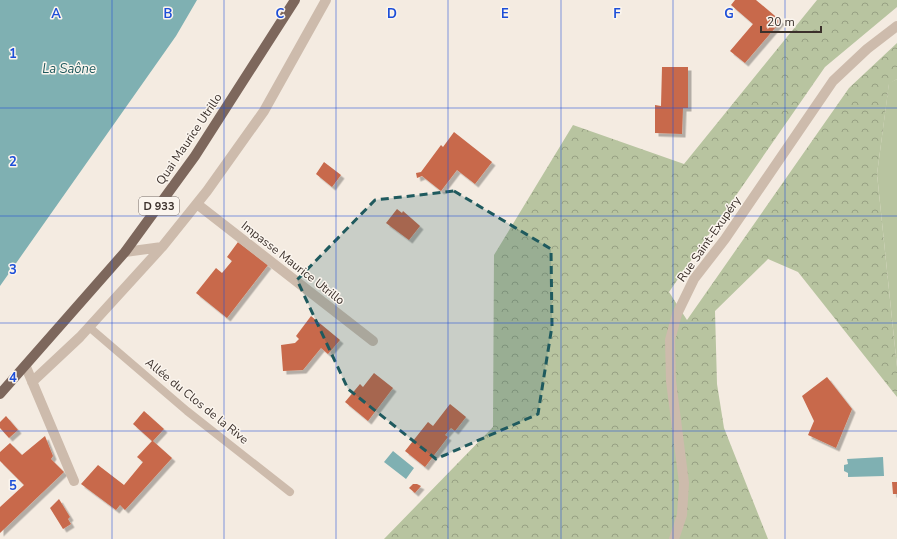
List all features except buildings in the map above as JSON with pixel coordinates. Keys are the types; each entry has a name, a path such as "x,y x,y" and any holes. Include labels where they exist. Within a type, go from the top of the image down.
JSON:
{"main road":[{"name":"Quai Maurice Utrillo","path":"0,394 26,367 125,252 195,156 295,0"}],"street":[{"path":"32,382 89,327 162,247 196,204 264,111 326,0"},
{"name":"Rue Saint-Exupéry","path":"674,539 682,515 684,483 671,381 670,340 678,314 694,279 730,232 833,81 872,45 897,26"},
{"name":"Impasse Maurice Utrillo","path":"196,204 373,341"},
{"path":"125,252 162,247"},
{"path":"26,367 74,481"}],"lane":[{"name":"Allée du Clos de la Rive","path":"89,327 188,411 290,492"}],"highlighted area":[{"path":"454,191 551,249 552,326 538,414 436,459 348,389 297,280 375,200"}],"green space":[{"path":"817,0 897,0 897,7 825,67 669,292 687,320 849,88 897,43 897,79 889,84 877,174 897,367 897,397 798,272 768,259 715,311 717,384 724,428 768,539 384,539 493,427 494,255 573,125 684,164"},
{"path":"897,79 897,367 877,174 889,83"}],"water":[{"name":"La Saône","path":"0,0 197,0 176,36 0,286"},
{"path":"393,451 414,468 406,479 384,462"},
{"path":"883,457 884,476 848,477 848,473 844,471 844,465 848,464 847,459"}]}
